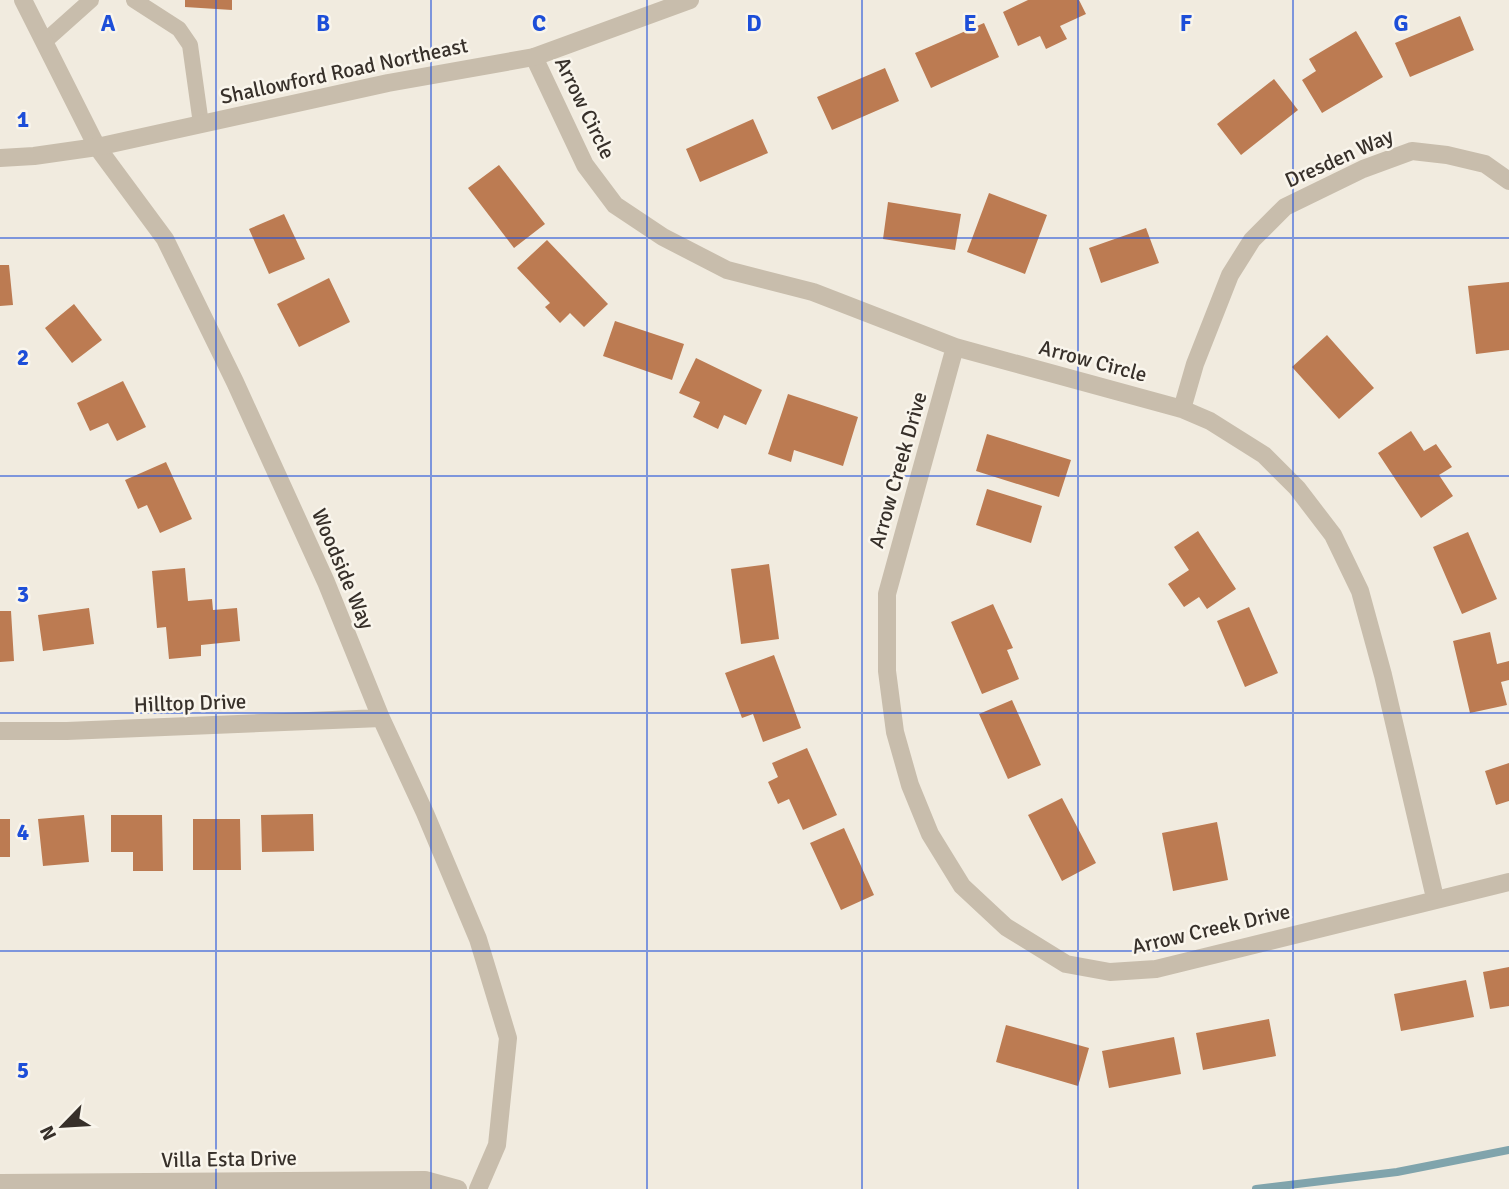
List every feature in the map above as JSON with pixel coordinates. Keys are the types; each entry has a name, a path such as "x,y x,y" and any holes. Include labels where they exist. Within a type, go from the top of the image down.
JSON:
{"street":[{"name":"Woodside Way","path":"23,0 97,147 165,239 235,382 326,582 381,718 425,813 478,939 509,1038 497,1145 478,1189"},
{"name":"Shallowford Road Northeast","path":"0,158 97,147 388,83 534,57 690,0"},
{"name":"Arrow Circle","path":"534,57 585,165 615,205 663,237 727,270 813,292 955,347 1182,409 1210,421 1264,456 1297,488 1333,535 1360,591 1386,688 1435,898"},
{"name":"Dresden Way","path":"1182,409 1195,364 1230,275 1252,240 1284,208 1363,169 1412,151 1447,155 1485,164 1509,181"},
{"name":"Arrow Creek Drive","path":"955,347 887,594 887,671 895,732 909,785 930,834 962,886 1006,926 1066,964 1110,972 1156,969 1435,898 1509,882"},
{"name":"Hilltop Drive","path":"0,731 67,731 381,718"},
{"name":"Villa Esta Drive","path":"0,1183 425,1180 458,1189"}],"lane":[{"path":"44,42 91,0"},
{"path":"134,0 179,29 190,44 201,124"}],"building":[{"path":"185,0 232,0 232,10 185,7"},
{"path":"1028,0 1079,0 1086,14 1060,26 1067,39 1046,49 1040,36 1018,46 1003,12"},
{"path":"1460,16 1474,50 1410,77 1395,43"},
{"path":"984,23 999,57 931,88 915,53"},
{"path":"1356,31 1383,77 1322,113 1302,80 1316,71 1309,59"},
{"path":"885,68 899,101 832,130 817,97"},
{"path":"1274,79 1298,110 1241,155 1217,124"},
{"path":"753,119 768,153 700,182 686,149"},
{"path":"499,165 545,224 514,248 468,188"},
{"path":"989,193 1047,215 1025,274 967,252"},
{"path":"888,202 961,214 955,250 883,239"},
{"path":"284,214 305,259 269,274 249,229"},
{"path":"1146,228 1159,263 1101,283 1089,248"},
{"path":"547,240 608,304 584,327 570,313 560,323 545,307 550,303 517,268"},
{"path":"0,265 9,265 13,305 0,306"},
{"path":"329,278 350,322 299,347 277,304"},
{"path":"1509,282 1509,350 1476,354 1468,286"},
{"path":"74,304 102,340 72,363 45,328"},
{"path":"615,321 684,344 672,380 603,356"},
{"path":"1327,335 1374,388 1339,419 1292,367"},
{"path":"696,358 762,390 746,425 724,415 718,429 693,417 700,402 679,393"},
{"path":"123,381 146,427 117,441 108,423 90,431 77,403"},
{"path":"788,394 858,417 843,466 794,450 791,462 768,454"},
{"path":"1411,431 1424,451 1436,444 1452,467 1439,475 1453,496 1421,518 1378,453"},
{"path":"987,434 1071,460 1059,497 976,471"},
{"path":"166,462 192,519 160,533 147,505 138,509 125,480"},
{"path":"987,489 1042,506 1031,543 976,525"},
{"path":"1198,531 1236,589 1207,609 1199,597 1184,607 1168,584 1189,570 1174,547"},
{"path":"1468,532 1497,599 1462,614 1433,547"},
{"path":"769,564 779,639 741,644 731,569"},
{"path":"185,568 188,601 212,599 213,610 237,608 240,641 201,645 201,656 169,659 166,627 157,628 152,571"},
{"path":"993,604 1013,648 1007,650 1019,679 982,694 951,622"},
{"path":"1249,607 1278,673 1245,687 1217,621"},
{"path":"89,608 94,644 43,651 38,615"},
{"path":"0,611 11,611 14,661 0,662"},
{"path":"1490,632 1497,664 1509,661 1509,680 1501,682 1507,705 1470,713 1453,641"},
{"path":"774,655 801,728 763,742 753,714 742,718 725,673"},
{"path":"1012,700 1041,765 1008,779 979,714"},
{"path":"807,748 837,815 803,830 789,799 778,804 768,782 778,777 772,763"},
{"path":"1509,763 1509,801 1496,805 1485,771"},
{"path":"1062,798 1096,863 1062,881 1028,815"},
{"path":"313,814 314,851 262,852 261,815"},
{"path":"84,815 89,862 43,866 38,819"},
{"path":"111,815 162,815 163,871 133,871 133,852 111,852"},
{"path":"0,819 10,819 10,857 0,857"},
{"path":"193,819 240,819 241,870 193,870"},
{"path":"1217,822 1228,880 1173,891 1162,833"},
{"path":"844,828 874,895 841,910 810,843"},
{"path":"1509,967 1509,1006 1490,1009 1483,972"},
{"path":"1466,980 1474,1017 1401,1031 1394,994"},
{"path":"1269,1019 1276,1056 1203,1070 1196,1033"},
{"path":"1006,1025 1089,1048 1078,1086 996,1062"},
{"path":"1174,1037 1181,1074 1109,1088 1102,1051"}],"waterway":[{"path":"1256,1189 1397,1172 1509,1150"}]}
